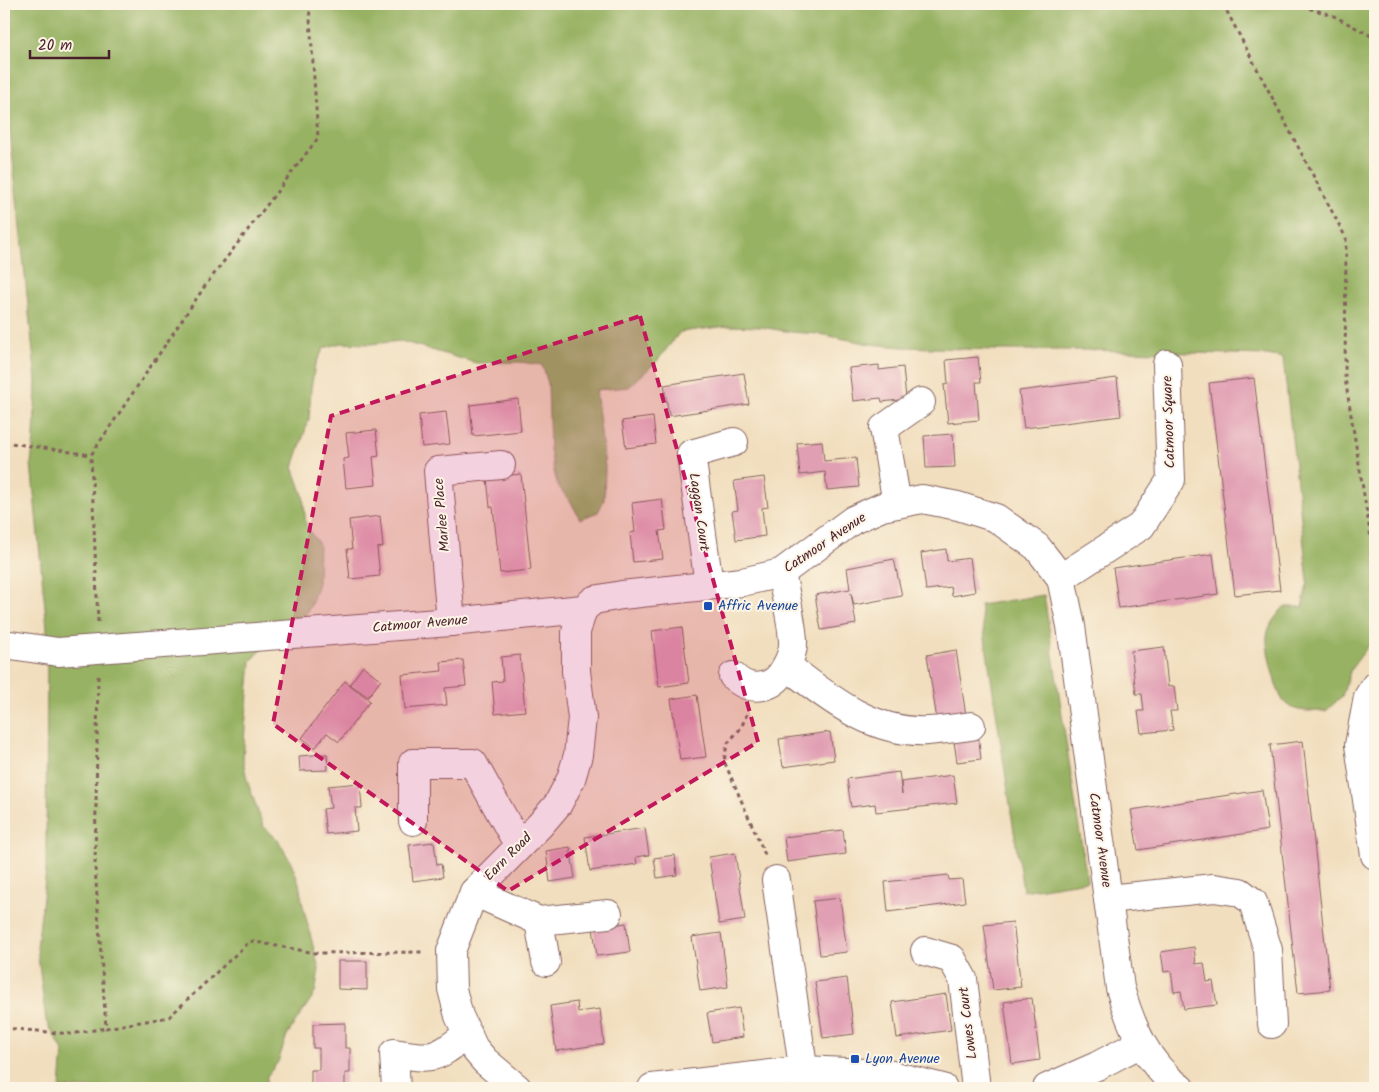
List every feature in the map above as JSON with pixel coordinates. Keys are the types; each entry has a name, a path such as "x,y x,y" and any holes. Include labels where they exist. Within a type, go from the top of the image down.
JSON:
{"street":[{"name":"Catmoor Square","path":"1060,578 1141,526 1172,480 1167,364"},
{"path":"897,504 884,428 921,402"},
{"name":"Laggan Court","path":"709,585 691,454 734,442"},
{"name":"Marlee Place","path":"451,622 438,471 501,465"},
{"name":"Catmoor Avenue","path":"4,644 58,652 451,622 583,609 594,600 622,594 742,582 781,573 853,520 882,507 922,499 958,506 996,518 1036,547 1060,578 1071,626 1120,988 1128,1016 1140,1043 1168,1080 1180,1088"},
{"path":"733,676 742,685 758,688 773,683 787,666 794,643 781,573"},
{"name":"Earn Road","path":"517,1088 485,1061 474,1048 459,1016 452,989 450,952 474,892 540,825 558,804 571,779 576,763 582,718 576,671 576,632 583,609"},
{"path":"787,666 829,698 858,716 891,728 927,731 971,726"},
{"path":"1375,686 1368,698 1359,745 1375,854"},
{"path":"413,821 413,763 473,763 520,846"},
{"path":"776,880 805,1079"},
{"path":"1108,899 1214,888 1240,892 1253,902 1268,950 1272,1024"},
{"path":"474,892 539,921 608,914"},
{"path":"539,921 546,962"},
{"name":"Lowes Court","path":"925,951 952,959 963,979 976,1088"},
{"path":"396,1088 394,1053 424,1058 440,1055 468,1034"},
{"path":"1047,1088 1097,1066 1140,1043"},
{"path":"652,1088 888,1074 943,1088"}],"path":[{"path":"1223,4 1346,238 1345,378 1375,563"},
{"path":"1294,4 1332,15 1375,38"},
{"path":"4,442 91,455"},
{"path":"758,688 741,728 727,744 724,761 776,880"},
{"path":"4,1028 71,1034 106,1028"}],"highlighted area":[{"path":"640,316 758,742 508,891 273,724 331,416"}],"green space":[{"path":"4,4 1375,4 1375,643 1369,645 1351,669 1342,696 1326,711 1299,710 1289,706 1282,699 1272,671 1267,636 1271,624 1284,607 1302,607 1308,581 1283,358 1267,355 902,347 870,344 820,334 761,327 728,326 680,332 657,361 629,387 596,390 605,467 604,500 598,512 580,519 571,502 558,486 554,471 550,449 548,383 542,365 520,362 476,363 401,341 370,344 341,343 324,348 315,365 309,419 293,467 303,495 306,526 319,544 318,583 311,605 301,622 264,647 251,661 243,760 247,780 263,826 277,839 291,862 299,883 319,969 315,993 287,1035 278,1062 267,1076 266,1088 60,1088 63,1051 46,1021 37,948 46,871 47,628 31,463 34,439 36,381 4,74"},
{"path":"1044,595 1087,881 1023,891 980,605"}],"building":[{"path":"978,357 981,382 976,382 979,420 948,423 944,385 948,384 946,360"},
{"path":"879,365 879,370 903,367 906,399 882,402 881,398 853,401 849,368"},
{"path":"744,373 749,404 669,416 664,385"},
{"path":"1117,378 1121,416 1024,428 1019,391"},
{"path":"1254,378 1280,590 1235,595 1209,383"},
{"path":"518,399 521,431 473,436 470,405"},
{"path":"446,412 450,444 422,447 419,415"},
{"path":"653,417 656,444 626,448 622,421"},
{"path":"376,430 379,456 373,457 376,485 346,488 343,459 349,458 346,433"},
{"path":"953,434 955,467 926,468 924,436"},
{"path":"822,441 824,461 856,458 859,487 827,490 825,472 800,475 797,443"},
{"path":"521,474 531,570 500,573 493,507 490,507 487,478"},
{"path":"764,477 768,507 762,508 765,536 736,540 732,511 738,510 734,481"},
{"path":"662,499 666,530 659,531 663,559 633,562 630,533 635,532 632,503"},
{"path":"380,516 383,547 377,548 380,576 350,579 347,549 352,549 349,520"},
{"path":"946,549 947,561 970,558 975,592 952,596 951,587 926,590 921,553"},
{"path":"1213,554 1218,594 1119,608 1113,568"},
{"path":"894,559 902,596 854,605 851,593 856,624 821,630 815,595 850,589 847,568"},
{"path":"682,627 689,683 659,687 652,631"},
{"path":"1164,647 1168,687 1174,686 1177,711 1170,711 1173,730 1141,733 1138,711 1144,711 1142,694 1136,694 1131,651"},
{"path":"956,650 966,716 937,720 927,655"},
{"path":"520,655 525,711 495,714 492,682 503,681 501,657"},
{"path":"463,660 466,686 445,688 447,705 405,709 402,675 442,671 441,662"},
{"path":"363,666 381,680 368,697 350,684"},
{"path":"345,681 370,701 339,742 327,733 315,748 302,738"},
{"path":"697,695 706,757 680,760 671,699"},
{"path":"830,732 834,760 783,767 779,739"},
{"path":"978,732 981,759 957,762 953,735"},
{"path":"1303,741 1330,990 1298,993 1270,745"},
{"path":"327,754 328,770 300,771 299,756"},
{"path":"899,772 902,794 901,782 953,775 957,803 876,812 875,804 851,807 847,779"},
{"path":"360,783 362,808 355,808 357,831 326,834 323,809 331,808 328,786"},
{"path":"1262,790 1268,830 1138,850 1131,810"},
{"path":"645,828 649,855 636,857 637,864 590,871 585,837"},
{"path":"843,830 846,854 787,862 784,837"},
{"path":"434,842 437,865 441,864 443,877 413,881 409,845"},
{"path":"570,847 575,878 550,882 546,851"},
{"path":"735,853 745,920 719,924 709,857"},
{"path":"675,855 677,875 657,878 654,858"},
{"path":"948,875 949,880 962,879 965,902 888,912 885,882"},
{"path":"840,898 847,952 820,955 813,901"},
{"path":"1013,922 1021,987 993,990 984,925"},
{"path":"626,923 630,952 597,956 593,928"},
{"path":"721,933 728,987 700,991 692,937"},
{"path":"1194,947 1196,964 1204,963 1207,982 1213,981 1217,1005 1184,1009 1181,991 1174,992 1171,971 1164,972 1161,952"},
{"path":"338,961 367,961 367,990 338,989"},
{"path":"847,978 854,1034 823,1038 815,982"},
{"path":"946,994 951,1030 897,1038 892,1002"},
{"path":"1032,998 1040,1060 1012,1064 1004,1002"},
{"path":"577,1002 578,1012 600,1009 604,1044 556,1051 550,1006"},
{"path":"739,1008 743,1037 712,1042 707,1013"},
{"path":"345,1023 345,1048 350,1048 350,1073 345,1073 345,1086 311,1086 311,1070 319,1070 319,1048 313,1048 313,1024"}],"place":[{"name":"Affric Avenue","path":"708,606"},
{"name":"Lyon Avenue","path":"855,1059"}]}
